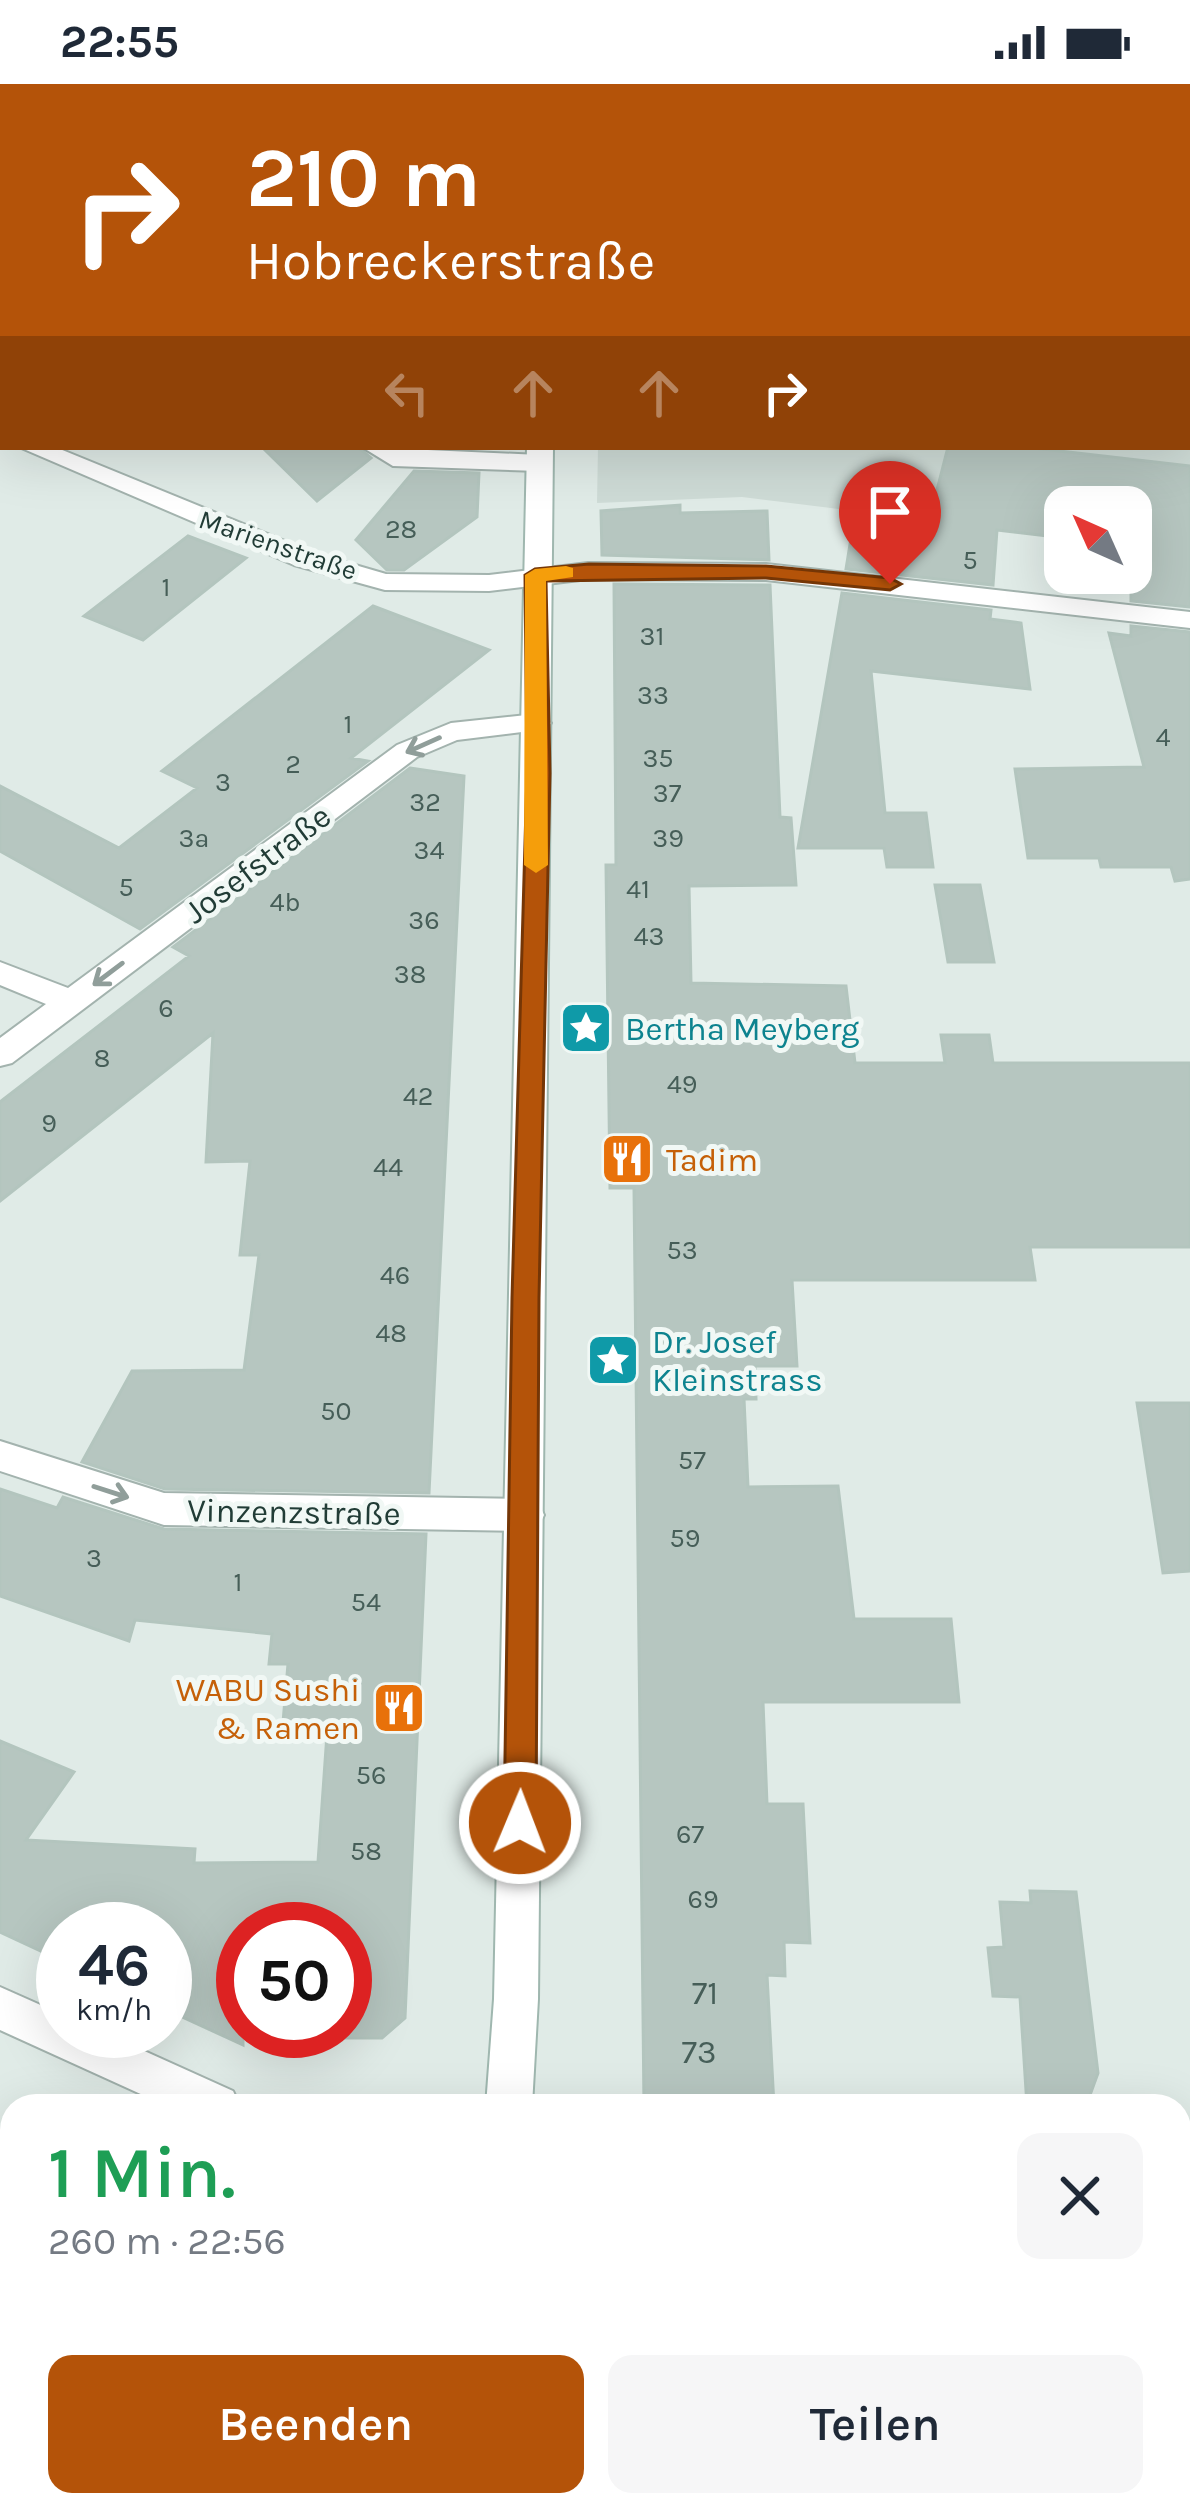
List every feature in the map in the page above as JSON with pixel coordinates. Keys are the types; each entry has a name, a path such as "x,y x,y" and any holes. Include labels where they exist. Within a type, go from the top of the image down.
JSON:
{"street":[{"name":"Marienstraße","path":"39,450 304,559 385,582 434,586 589,571 766,572 1190,620"},
{"path":"380,450 393,458 540,455 517,1999 510,2094"},
{"name":"Josefstraße","path":"0,1055 406,751 451,732 536,723"},
{"path":"0,973 71,1002"},
{"name":"Vinzenzstraße","path":"0,1456 164,1509 525,1515"},
{"path":"0,2008 190,2094"}],"shaded area":[{"path":"598,450 1190,450 1190,552 1152,523 1152,486 1044,486 1044,534 742,497 597,503"}],"building":[{"path":"265,450 362,450 371,458 317,501"},
{"path":"947,450 1051,450 1190,466 1190,607 1131,601 1131,594 1152,594 1152,486 1044,486 1044,536 997,530 993,585 846,569 853,526 927,529"},
{"path":"414,471 479,473 477,517 404,570 387,570 356,540"},
{"path":"680,505 680,513 767,511 769,560 602,555 601,511"},
{"path":"188,536 246,558 143,640 84,616"},
{"path":"614,584 770,585 780,817 791,818 796,885 689,886 691,983 846,986 855,1063 945,1063 941,1035 989,1035 993,1063 1190,1063 1190,1247 1030,1247 1035,1280 792,1280 797,1366 755,1366 756,1399 744,1399 748,1487 838,1486 854,1619 951,1619 959,1702 763,1702 767,1804 803,1804 810,1943 784,1942 785,1976 767,1975 773,2094 644,2094 634,1188 610,1188 606,865 616,865"},
{"path":"842,593 991,610 990,619 1021,623 1030,689 871,671 885,813 926,813 933,867 887,867 884,848 798,848"},
{"path":"373,606 489,650 351,758 368,761 140,929 0,851 0,786 119,848 197,788 162,771"},
{"path":"1131,626 1190,632 1190,879 1175,881 1171,867 1101,867 1099,858 1028,858 1015,769 1144,767 1109,633 1131,636"},
{"path":"410,768 464,776 429,1493 165,1489 82,1462 132,1371 244,1370 259,1255 240,1255 250,1161 206,1162 213,1033 0,1201 0,1102 189,956 173,947"},
{"path":"935,885 980,885 994,962 948,962"},
{"path":"1137,1403 1190,1403 1190,1571 1163,1573"},
{"path":"0,1489 57,1508 63,1497 164,1529 426,1534 405,2018 382,2038 372,2038 372,1902 216,1902 216,2033 192,2021 192,1902 36,1902 36,1949 0,1932 0,1741 74,1772 26,1840 195,1849 194,1863 318,1862 327,1734 282,1734 288,1664 269,1664 272,1634 135,1620 129,1641 0,1596"},
{"path":"1030,1891 1076,1892 1098,2073 1090,2094 1026,2094 1020,1997 993,1996 988,1948 1004,1947 1000,1902 1031,1903"}],"slow traffic":[{"path":"536,865 535,575 566,573"}],"place":[{"name":"Bertha Meyberg","path":"586,1028"},
{"name":"Tadim","path":"627,1159"},
{"name":"Dr. Josef Kleinstrass","path":"613,1360"},
{"name":"WABU Sushi & Ramen","path":"399,1708"}],"route":[{"path":"520,1823 525,1298 538,773 535,575 766,572 890,584"}]}
